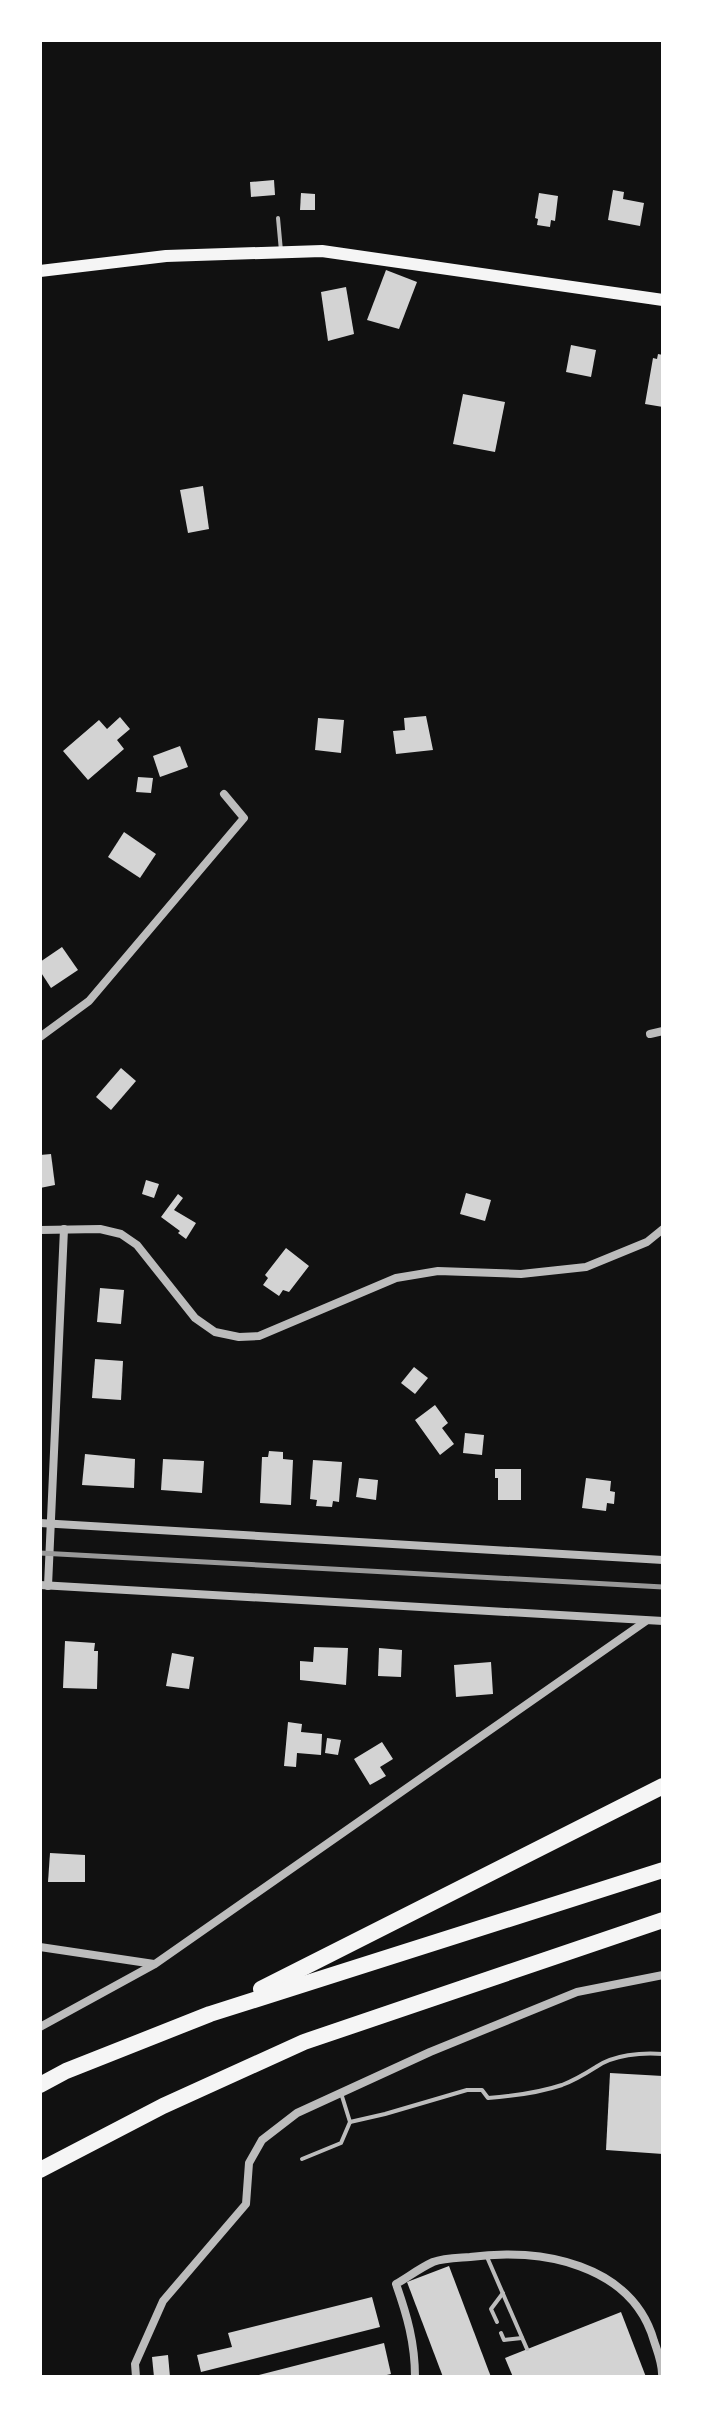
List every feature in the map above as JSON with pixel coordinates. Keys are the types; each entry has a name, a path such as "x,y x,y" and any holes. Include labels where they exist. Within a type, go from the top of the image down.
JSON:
{"highway":[{"path":"210,2014 663,1786"},
{"path":"40,2085 66,2071 210,2014 663,1870"},
{"path":"40,2170 163,2106 304,2042 663,1920"}],"main road":[{"path":"40,271 166,256 322,251 663,300"}],"street":[{"path":"40,1037 89,1001 244,818 224,794"},
{"path":"650,1034 663,1031"},
{"path":"64,1229 51,1523 44,1586 663,1621"},
{"path":"40,1230 100,1229 121,1234 137,1245 195,1318 215,1332 239,1337 259,1336 396,1278 438,1271 521,1274 586,1267 647,1242 663,1229"},
{"path":"40,1523 663,1560"},
{"path":"40,2027 155,1964 646,1621"},
{"path":"40,1947 155,1964"},
{"path":"136,2377 135,2364 163,2301 246,2204 249,2163 262,2140 297,2113 430,2052 577,1992 660,1976"},
{"path":"415,2377 415,2350 396,2284 435,2262 486,2254 528,2254 571,2263 606,2277 634,2300 652,2331 663,2370 662,2377"}],"lane":[{"path":"278,218 281,252"},
{"path":"350,2122 467,2090 482,2090 488,2098 524,2095 562,2085 588,2074 598,2066 628,2056 646,2052 663,2054"},
{"path":"302,2159 341,2143 350,2122 341,2093"},
{"path":"486,2254 527,2349"},
{"path":"497,2322 491,2309 503,2293"},
{"path":"501,2333 504,2340 522,2338"}],"building":[{"path":"274,180 275,195 251,197 250,182"},
{"path":"613,190 624,192 623,199 644,203 640,226 608,220"},
{"path":"301,193 315,194 315,210 300,210"},
{"path":"539,193 558,196 555,221 551,220 550,227 537,225 538,219 535,218"},
{"path":"386,270 417,282 399,329 367,320"},
{"path":"346,287 354,334 328,341 321,292"},
{"path":"571,345 596,350 591,377 566,372"},
{"path":"658,354 663,355 663,407 645,404 653,358 657,359"},
{"path":"463,394 505,402 495,452 453,444"},
{"path":"203,486 209,529 188,533 180,490"},
{"path":"426,716 433,750 396,754 393,731 405,730 404,718"},
{"path":"120,717 130,729 117,740 124,749 88,780 63,751 99,720 107,729"},
{"path":"318,718 344,720 341,753 315,750"},
{"path":"180,746 188,767 160,777 153,756"},
{"path":"138,777 153,778 151,793 136,792"},
{"path":"124,832 156,854 140,878 108,857"},
{"path":"62,947 78,970 51,988 40,971 40,962"},
{"path":"121,1068 136,1081 111,1110 96,1097"},
{"path":"51,1154 55,1185 40,1188 40,1155"},
{"path":"146,1180 159,1184 154,1198 142,1194"},
{"path":"466,1193 491,1200 485,1221 460,1214"},
{"path":"178,1194 183,1198 174,1210 196,1223 186,1239 161,1217"},
{"path":"286,1248 309,1266 289,1292 283,1290 279,1296 263,1285 268,1278 265,1275"},
{"path":"100,1288 124,1290 121,1324 97,1322"},
{"path":"95,1359 123,1361 121,1400 92,1398"},
{"path":"414,1367 428,1378 415,1394 401,1383"},
{"path":"435,1405 448,1423 442,1428 454,1444 440,1455 415,1420"},
{"path":"465,1433 484,1435 482,1455 463,1453"},
{"path":"269,1451 283,1452 283,1459 293,1460 291,1505 260,1503 262,1457 268,1457"},
{"path":"85,1454 135,1459 134,1488 82,1485"},
{"path":"163,1459 204,1461 202,1493 161,1490"},
{"path":"313,1460 342,1462 339,1502 333,1501 332,1507 316,1506 317,1500 310,1499"},
{"path":"495,1469 521,1469 521,1500 498,1500"},
{"path":"359,1478 378,1480 376,1500 356,1497"},
{"path":"586,1478 611,1481 610,1491 615,1492 614,1504 607,1503 606,1511 582,1508"},
{"path":"65,1641 95,1643 94,1651 98,1651 97,1689 63,1688"},
{"path":"314,1647 348,1648 346,1685 300,1680 300,1661 313,1662"},
{"path":"379,1648 402,1650 401,1677 378,1676"},
{"path":"172,1653 194,1657 189,1689 166,1686"},
{"path":"491,1662 493,1694 456,1697 454,1665"},
{"path":"288,1722 302,1724 301,1732 322,1734 321,1755 297,1753 296,1767 284,1766"},
{"path":"327,1738 341,1740 338,1755 325,1753"},
{"path":"382,1742 393,1759 380,1767 386,1776 370,1785 354,1759"},
{"path":"50,1853 85,1855 85,1882 48,1882"},
{"path":"610,2073 663,2076 663,2154 606,2150"},
{"path":"449,2266 491,2377 443,2377 407,2282"},
{"path":"372,2297 380,2327 201,2372 197,2355 232,2347 228,2333"},
{"path":"621,2312 646,2377 513,2377 505,2358"},
{"path":"384,2343 391,2374 378,2377 251,2377"},
{"path":"168,2355 170,2377 154,2377 152,2357"}],"railway":[{"path":"40,1553 663,1587"}]}
